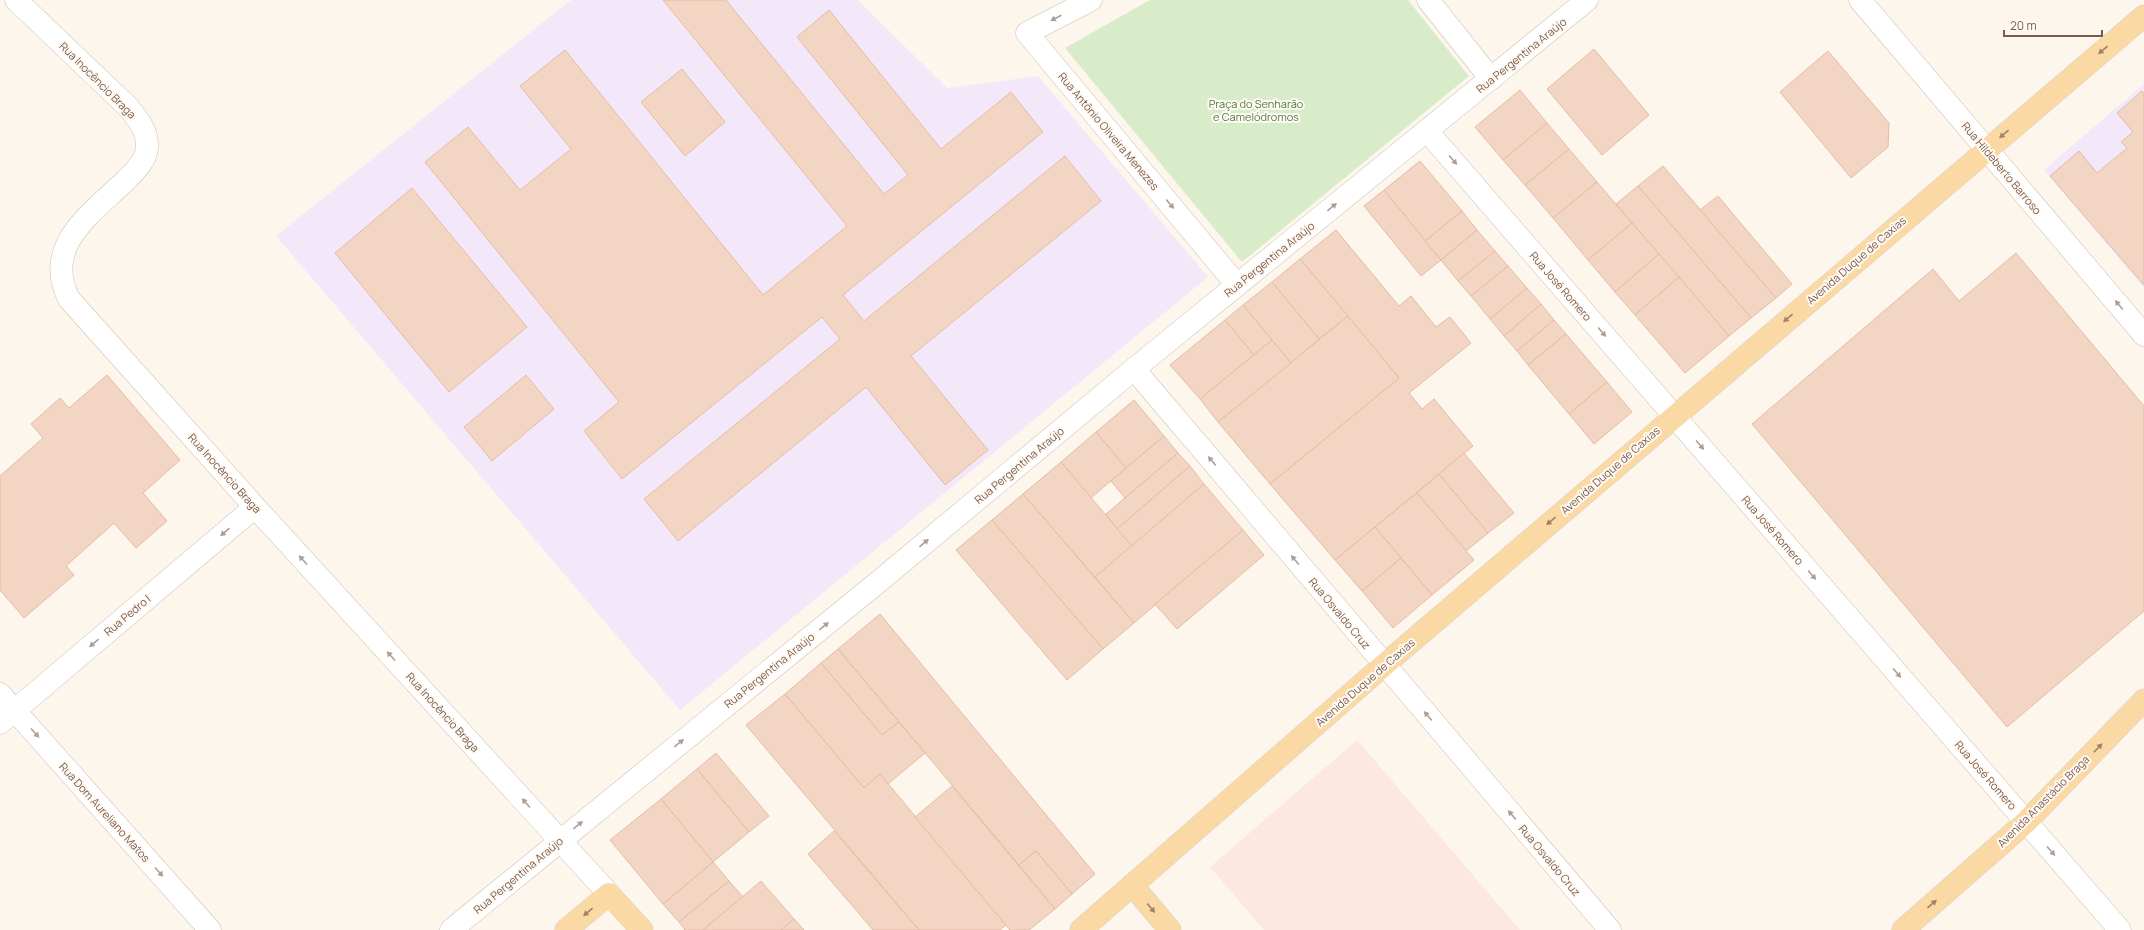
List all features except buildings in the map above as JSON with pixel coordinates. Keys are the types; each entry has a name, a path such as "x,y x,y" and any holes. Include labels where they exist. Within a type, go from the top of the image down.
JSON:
{"main road":[{"name":"Avenida Duque de Caxias","path":"1081,930 1384,665 1986,149 2144,16"},
{"name":"Avenida Anastácio Braga","path":"1903,930 2026,822 2144,700"},
{"path":"1132,886 1170,930"},
{"path":"566,930 609,894"},
{"name":"Rua Inocêncio Braga","path":"609,894 642,930"}],"street":[{"name":"Rua Inocêncio Braga","path":"16,0 128,107 143,126 146,137 147,149 142,161 134,172 82,222 66,245 60,266 64,289 78,309 255,507 609,894"},
{"name":"Rua Antônio Oliveira Menezes","path":"1091,0 1027,33 1237,285"},
{"path":"1428,0 1491,79"},
{"name":"Rua Pergentina Araújo","path":"451,930 877,583 1134,369 1587,0"},
{"name":"Rua Hildeberto Barroso","path":"1860,0 2144,335"},
{"name":"Rua José Romero","path":"1427,131 2120,930"},
{"name":"Rua Osvaldo Cruz","path":"1134,369 1610,930"},
{"name":"Rua Pedro I","path":"8,717 255,507"},
{"name":"Rua Dom Aureliano Matos","path":"0,694 8,717 210,930"}],"shaded area":[{"path":"571,0 663,0 847,226 763,295 565,50 571,149 520,190 468,127 425,162 619,402 584,432 622,479 822,317 840,339 644,499 678,541 866,387 945,485 988,450 911,356 1101,201 1065,157 864,321 843,295 1043,132 1011,92 941,149 829,11 797,37 908,175 884,194 726,0 858,0 947,88 1038,76 1208,277 680,710 276,236","holes":["682,69 725,122 685,156 642,102","412,188 527,327 450,391 335,253","526,375 554,409 492,461 464,427"]},
{"path":"2144,84 2144,93 2142,91 2117,113 2133,132 2122,142 2127,148 2097,173 2079,151 2050,176 2144,285 2144,288 2044,170"},
{"path":"1357,740 1520,930 1264,930 1210,867"}],"green space":[{"name":"Praça do Senharão e Camelódromos","path":"1150,0 1408,0 1469,76 1242,262 1065,48"}]}
